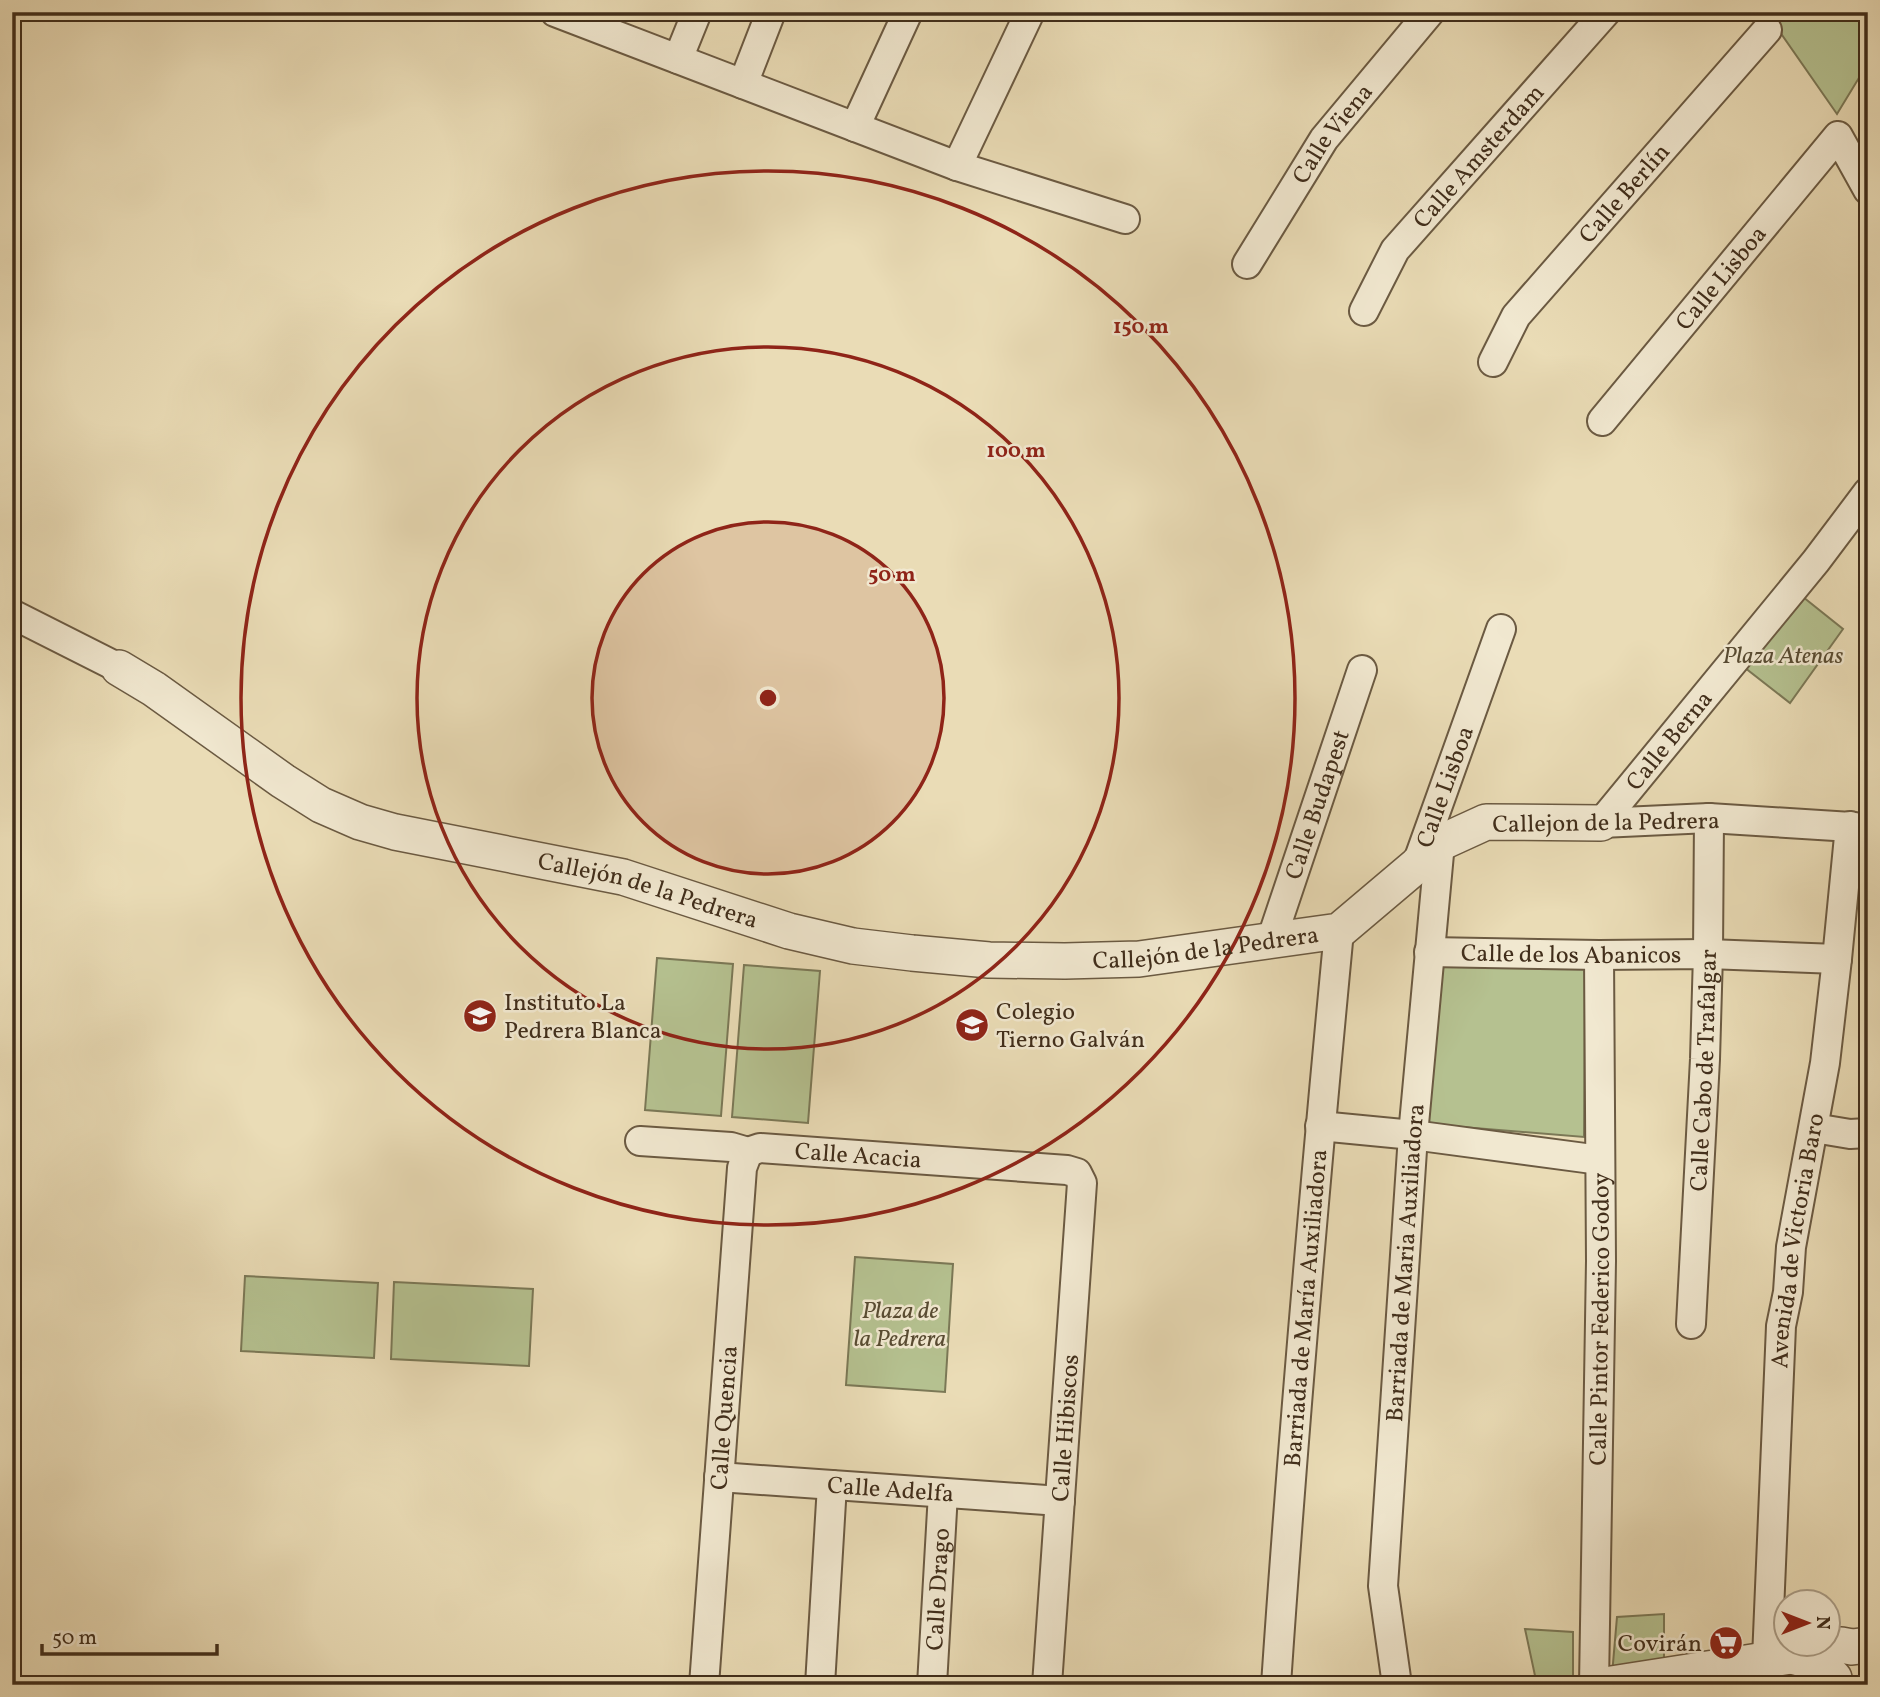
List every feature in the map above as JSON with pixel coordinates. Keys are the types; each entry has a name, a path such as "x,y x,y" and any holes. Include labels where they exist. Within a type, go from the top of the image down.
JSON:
{"street":[{"path":"555,12 957,166 1125,219"},
{"path":"678,59 696,12"},
{"path":"743,84 771,12"},
{"path":"855,127 908,12"},
{"path":"957,166 1030,12"},
{"name":"Calle Viena","path":"1247,264 1324,138 1430,12"},
{"name":"Calle Amsterdam","path":"1364,311 1395,250 1606,12"},
{"name":"Calle Berlín","path":"1493,362 1516,316 1767,30"},
{"name":"Calle Lisboa","path":"1602,421 1838,136 1868,190"},
{"name":"Calle Berna","path":"1601,823 1816,561 1868,492"},
{"name":"Callejón de la Pedrera","path":"12,614 119,668 283,781 321,805 360,822 406,835 623,877 789,931 853,946 912,953 989,960 1065,961 1139,958 1339,931"},
{"name":"Calle Lisboa","path":"1428,854 1501,629"},
{"name":"Calle Budapest","path":"1271,941 1362,670"},
{"name":"Callejon de la Pedrera","path":"1339,931 1428,854 1486,822 1601,823 1709,818 1859,827"},
{"name":"Calle Cabo de Trafalgar","path":"1691,1324 1709,954 1709,818"},
{"name":"Avenida de Victoria Baro","path":"1779,1588 1781,1325 1788,1292 1791,1247 1825,1063 1859,827"},
{"name":"Barriada de Maria Auxiliadora","path":"1397,1685 1383,1586 1413,1135 1429,952 1428,854"},
{"name":"Barriada de María Auxiliadora","path":"1276,1685 1320,1126 1339,931"},
{"name":"Calle de los Abanicos","path":"1429,952 1709,954 1838,959"},
{"name":"Calle Pintor Federico Godoy","path":"1594,1685 1601,1261 1599,955"},
{"path":"1320,1126 1413,1135 1600,1160"},
{"path":"1814,1128 1850,1134 1868,1133"},
{"name":"Calle Acacia","path":"640,1141 732,1147 748,1152 760,1147 1067,1170 1077,1173"},
{"name":"Calle Quencia","path":"704,1685 742,1168 748,1152"},
{"name":"Calle Hibiscos","path":"1048,1685 1082,1183 1077,1173"},
{"name":"Calle Adelfa","path":"719,1477 1060,1501"},
{"path":"820,1685 832,1485"},
{"name":"Calle Drago","path":"932,1685 943,1493"},
{"path":"1842,1645 1860,1646"},
{"path":"1835,1681 1834,1669 1838,1660 1844,1652 1860,1646"},
{"path":"1605,1685 1773,1658"},
{"path":"1789,1658 1809,1660 1825,1669 1835,1681"}],"green space":[{"path":"1766,12 1868,12 1868,63 1837,114"},
{"name":"Plaza Atenas","path":"1793,589 1843,629 1790,703 1735,660"},
{"path":"657,958 733,964 721,1116 645,1110"},
{"path":"744,965 820,971 808,1123 732,1117"},
{"path":"1440,967 1585,967 1584,1137 1426,1124"},
{"name":"Plaza de la Pedrera","path":"855,1257 953,1264 945,1392 846,1385"},
{"path":"245,1276 378,1283 374,1358 241,1351"},
{"path":"394,1282 533,1289 529,1366 391,1359"},
{"path":"1664,1614 1664,1661 1612,1675 1617,1617"},
{"path":"1525,1629 1573,1632 1573,1681 1557,1685 1537,1685"}],"place":[{"name":"Instituto La Pedrera Blanca","path":"480,1016"},
{"name":"Colegio Tierno Galván","path":"972,1025"},
{"name":"Covirán","path":"1726,1643"}]}
